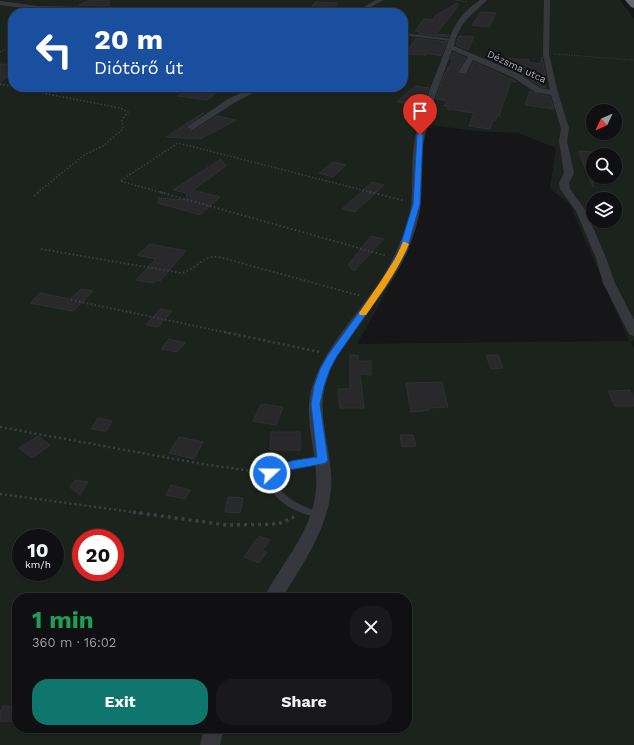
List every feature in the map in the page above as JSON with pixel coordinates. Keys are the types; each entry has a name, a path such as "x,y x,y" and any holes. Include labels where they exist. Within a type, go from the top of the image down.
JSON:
{"highway":[{"path":"630,0 634,5"}],"street":[{"path":"366,8 380,0"},
{"path":"276,593 300,556 318,515 324,490 325,476 316,404 319,386 325,369 333,355 373,300 399,259 406,241 416,204 420,135 433,92 451,44 466,15 484,0"},
{"name":"Dézsma utca","path":"547,0 546,54 554,93 565,128 563,141 569,173 564,183 565,189 581,211 609,283 634,332"},
{"path":"133,2 135,8"},
{"path":"0,3 38,8"},
{"name":"Dézsma utca","path":"451,44 471,57 517,76 538,90 554,93"},
{"path":"463,71 471,57"},
{"path":"191,127 231,101 250,92"},
{"path":"210,745 213,733"}],"lane":[{"path":"408,35 451,44"},
{"path":"318,515 305,512 285,499 270,479 270,473 282,467 322,460"}],"path":[{"path":"546,54 634,60"},
{"path":"34,196 84,155 104,146 123,129 122,120 127,110 71,98"},
{"path":"399,259 120,180 178,143 416,204"},
{"path":"41,249 181,273 188,272 207,257 213,256 230,259 373,300"},
{"path":"71,300 333,355"},
{"path":"0,427 202,464 270,473"},
{"path":"0,494 226,525 278,524 305,512"}],"shaded area":[{"path":"0,0 620,0 634,19 634,341 630,342 634,349 634,745 0,745","holes":["429,125 477,131 518,133 556,148 550,188 570,205 629,341 357,344 404,260 411,243 422,194 419,159"]}],"building":[{"path":"90,0 109,0 109,6 79,5"},
{"path":"316,2 337,3 334,8 311,8"},
{"path":"457,3 459,5 436,34 449,35 448,37 419,34 420,32 415,31 424,19 432,20 435,16"},
{"path":"481,12 496,13 489,27 472,25"},
{"path":"459,36 474,37 468,50 456,45"},
{"path":"416,38 447,42 441,56 428,53 426,55 408,54 408,51"},
{"path":"453,52 466,58 458,70 460,74 467,74 474,62 517,82 511,81 499,116 497,116 496,120 493,120 490,129 469,126 474,113 447,109 449,106 444,106 448,101 436,99 444,75 453,60 450,59"},
{"path":"542,57 545,74 545,88 541,87 521,73 496,62 503,62 504,58 529,60 528,62 540,64"},
{"path":"0,64 8,65 8,76 0,82"},
{"path":"415,86 429,88 426,96 414,105 397,102"},
{"path":"530,91 550,97 554,109 525,105"},
{"path":"183,92 217,92 207,100 178,96"},
{"path":"203,113 186,128 195,130 217,116 236,120 200,139 166,137"},
{"path":"578,151 586,152 586,170"},
{"path":"221,159 226,166 193,190 220,197 200,215 158,203 159,198 186,200 187,193 173,190"},
{"path":"333,162 346,165 333,177 319,173"},
{"path":"372,182 384,185 355,212 342,209"},
{"path":"371,236 384,239 354,271 348,265"},
{"path":"150,244 186,251 160,281 157,280 154,283 136,280 156,259 137,255"},
{"path":"81,289 93,291 73,311 30,303 40,293 70,299"},
{"path":"160,309 172,311 158,327 146,325"},
{"path":"169,339 185,343 177,352 161,349"},
{"path":"350,355 358,355 358,361 371,361 371,375 360,374 364,408 340,408 338,389 350,389"},
{"path":"486,355 498,355 503,368 491,369"},
{"path":"442,382 448,407 428,408 429,410 411,412 406,383"},
{"path":"630,390 634,399 634,406 615,406 608,391"},
{"path":"261,404 283,407 276,425 253,421"},
{"path":"98,418 112,421 106,431 91,429"},
{"path":"271,432 300,432 300,450 270,450"},
{"path":"400,435 413,435 416,446 402,447"},
{"path":"38,436 50,445 32,458 19,448"},
{"path":"179,437 203,442 194,459 169,453"},
{"path":"75,480 88,482 80,495 70,487"},
{"path":"171,485 190,490 185,499 166,495"},
{"path":"228,497 243,498 240,513 225,512"},
{"path":"259,536 270,540 262,550 267,552 259,563 244,557"},
{"path":"3,706 12,707 12,722 0,721 0,713"}],"slow traffic":[{"path":"363,313 385,282 399,259 405,244"}],"route":[{"path":"270,473 282,467 322,460 316,404 319,386 325,369 339,344 373,300 399,259 403,250 416,204 418,146 420,135"}]}
